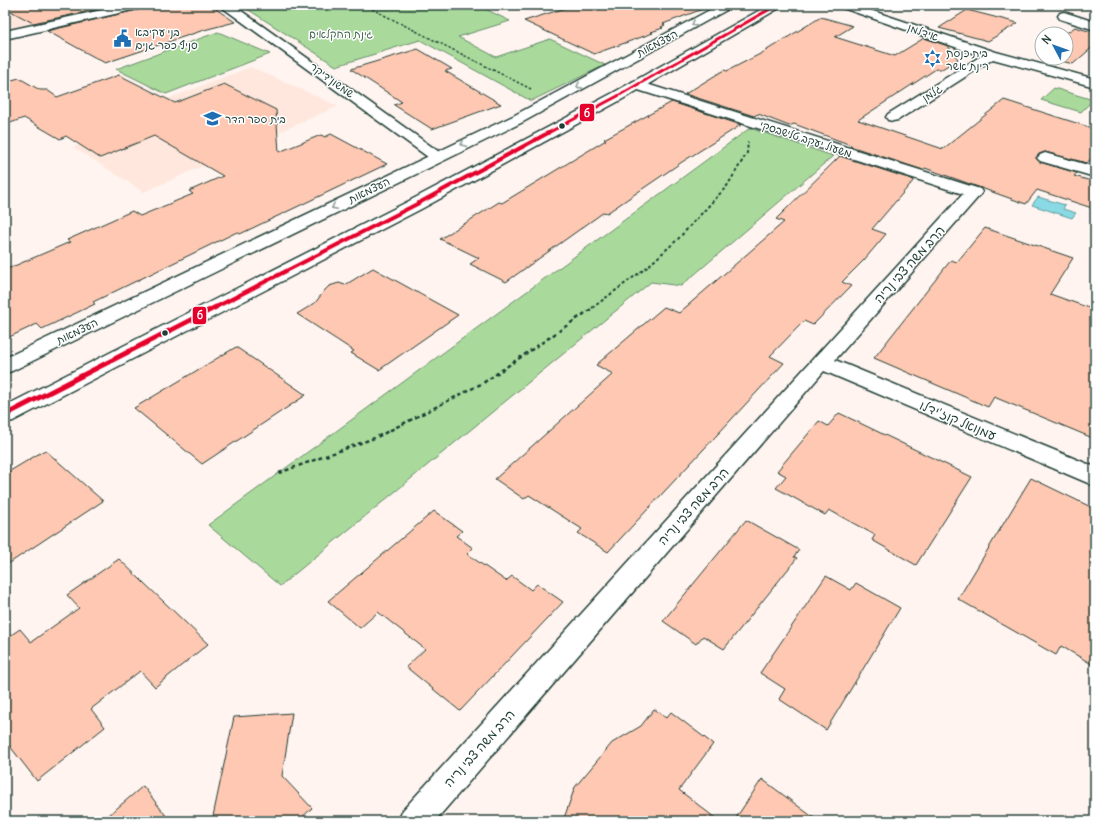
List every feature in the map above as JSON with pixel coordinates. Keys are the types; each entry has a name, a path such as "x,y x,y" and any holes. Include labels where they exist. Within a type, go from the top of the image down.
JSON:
{"street":[{"path":"5,35 141,5"},
{"name":"שמשון דיקר","path":"226,5 437,157"},
{"name":"העצמאות","path":"5,366 518,119 728,5"},
{"name":"העצמאות","path":"5,415 417,204 637,85 777,5"},
{"name":"אידלמן","path":"844,5 991,55 1095,83"},
{"path":"1064,16 1095,26"},
{"name":"גלמן","path":"893,117 991,55"},
{"name":"משעול יעקב טלישבסקי","path":"637,85 974,192"},
{"path":"1045,158 1095,172"},
{"name":"הרב משה צבי נריה","path":"414,821 821,362 974,192"},
{"name":"עמנואל קוז'ידלו","path":"821,362 1095,477"}],"path":[{"path":"366,5 553,100"},
{"path":"279,473 377,437 483,383 582,316 646,268 678,239 727,186 747,153 749,121"}],"shaded area":[{"path":"5,5 125,5 5,31"},
{"name":"בית ספר הדר","path":"251,67 338,106 144,192 73,147 93,140 81,132"}],"green space":[{"name":"גינת החקלאים","path":"241,5 477,5 510,21 458,37 496,57 550,39 605,65 531,101 420,40 336,66"},
{"path":"218,32 270,54 166,94 116,69"},
{"path":"1054,88 1093,100 1081,112 1041,100"},
{"path":"750,128 833,156 681,286 651,282 280,586 208,525"}],"water":[{"path":"1038,197 1065,205 1063,209 1076,213 1072,218 1032,205"}],"building":[{"path":"5,5 118,5 33,23 5,8"},
{"path":"148,5 210,5 235,22 204,30 105,63 47,31 145,8"},
{"path":"575,5 708,5 708,7 663,24 665,25 661,27 663,28 651,32 653,33 594,54 524,21"},
{"path":"967,10 1018,23 988,41 939,28"},
{"path":"821,17 853,26 835,37 895,56 924,38 948,46 958,59 942,69 936,69 858,120 943,149 1004,100 1095,129 1095,154 1087,163 1045,152 1039,154 1036,158 1040,162 1077,173 1074,176 1095,182 1095,209 1037,190 1026,204 925,168 923,170 850,146 851,145 794,124 789,126 758,114 754,116 685,94 724,70 727,71 762,53"},
{"path":"1074,28 1095,33 1095,45 1074,63"},
{"path":"418,49 452,69 445,71 501,104 432,129 394,105 402,102 351,69"},
{"path":"119,75 175,103 224,84 276,110 279,152 321,135 325,137 331,134 387,164 240,234 237,232 93,302 95,304 42,329 37,324 5,339 5,270 70,242 67,240 132,211 140,216 193,194 189,191 223,176 154,136 100,158 66,136 60,139 24,118 5,125 5,82 19,78 40,90 47,90 57,97"},
{"path":"672,102 741,125 682,162 607,213 604,212 506,282 470,264 479,258 440,239 499,202 502,203 606,140 604,139"},
{"path":"840,156 914,180 872,229 886,234 864,260 842,282 851,286 813,325 804,321 770,356 784,363 608,552 578,533 582,529 529,495 524,499 495,479 613,374 596,365 664,307 679,313 784,222 776,219"},
{"path":"985,228 1073,258 1050,294 1095,310 1095,439 994,397 988,407 874,358 951,260 957,262"},
{"path":"373,268 458,315 379,370 351,353 354,351 297,314 315,303 329,286 339,283 345,285"},
{"path":"236,347 306,395 202,464 134,408"},
{"path":"839,413 972,477 916,565 872,540 875,535 829,510 825,515 776,488 786,476 777,471 819,421 828,426"},
{"path":"45,450 103,501 5,566 5,474"},
{"path":"1031,478 1095,509 1095,666 1061,646 1056,655 958,599"},
{"path":"434,511 462,531 456,536 473,548 467,554 506,581 512,576 531,590 537,584 563,602 460,711 406,667 425,649 378,612 360,628 328,601"},
{"path":"746,520 799,550 794,557 797,558 724,649 703,636 696,644 663,621"},
{"path":"119,559 208,644 155,687 140,671 91,709 105,727 37,781 5,740 5,639 20,629 31,642 79,608 67,595"},
{"path":"826,576 851,590 856,583 900,608 826,730 779,699 785,689 760,673"},
{"path":"654,709 666,718 671,712 713,744 679,790 719,821 563,821 575,787 612,743 641,726"},
{"path":"292,713 282,776 312,808 298,821 212,821 234,717"},
{"path":"762,779 818,821 734,821"},
{"path":"143,786 170,821 102,821"}],"transit line":[{"name":"6","path":"5,415 417,204 616,97 777,5"}],"place":[{"name":"בני עקיבא סניף כפר גנים","path":"122,38"},
{"name":"בית כנסת רינת אשר","path":"933,59"},
{"name":"בית ספר הדר","path":"212,119"}]}
